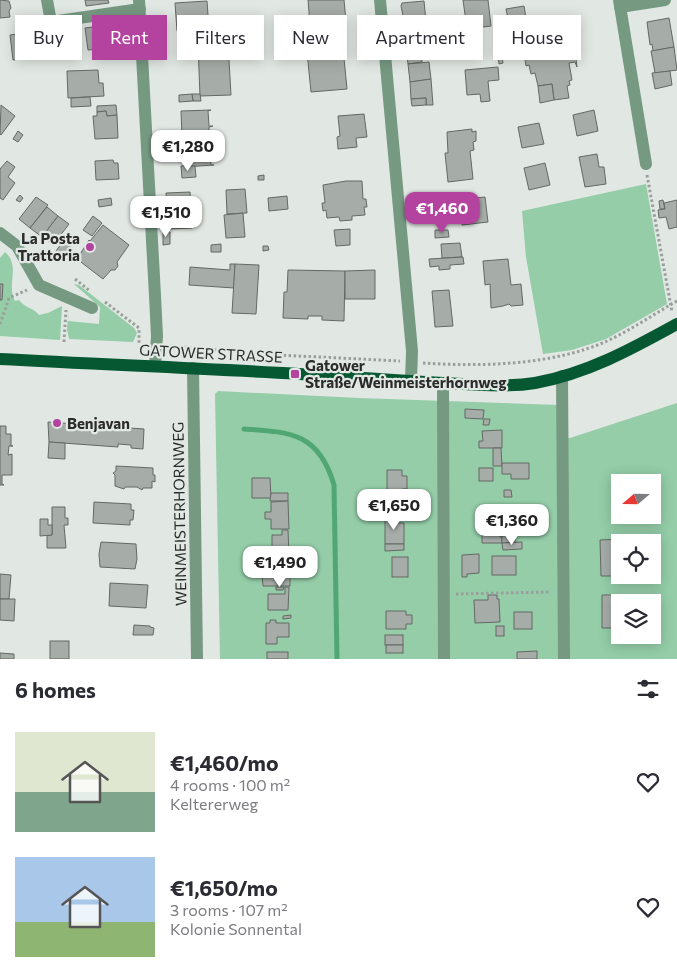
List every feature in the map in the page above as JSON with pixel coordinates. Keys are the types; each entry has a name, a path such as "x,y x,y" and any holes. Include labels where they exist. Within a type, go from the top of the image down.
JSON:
{"main road":[{"name":"GATOWER STRASSE","path":"0,359 508,385 534,383 562,376 624,353 676,324"}],"street":[{"path":"47,0 51,22 139,5 157,336 155,366"},
{"path":"380,0 412,351 411,381"},
{"path":"646,168 619,4 665,0"},
{"path":"0,234 16,246 39,285 92,308"},
{"name":"WEINMEISTERHORNWEG","path":"193,368 197,659"},
{"path":"562,376 564,659"},
{"path":"443,383 444,659"}],"path":[{"path":"646,168 670,305 676,324"},
{"path":"0,324 9,298 39,285"},
{"path":"64,342 67,297"},
{"path":"429,364 512,363 573,353 607,341 677,301"},
{"path":"133,324 139,328 139,343"},
{"path":"163,344 278,355 397,361"},
{"path":"443,595 563,591"}],"green space":[{"path":"646,184 667,304 606,339 572,350 543,354 526,257 522,211"},
{"path":"5,252 10,257 12,263 12,288 15,301 19,300 39,315 62,306 60,340 0,336 0,258"},
{"path":"74,284 79,285 134,328 137,333 133,342 69,339 67,329 69,307 68,321 99,324 100,307"},
{"path":"218,391 559,405 557,438 570,438 677,403 677,659 220,659 215,394"}],"building":[{"path":"0,0 9,1 11,8 9,11 10,17 0,18"},
{"path":"85,0 108,0 109,3 86,6"},
{"path":"308,0 344,0 345,15 309,15"},
{"path":"463,0 488,0 491,26 483,27 483,15 465,15"},
{"path":"207,1 208,15 177,15 177,31 175,3"},
{"path":"424,1 425,15 403,15 402,3"},
{"path":"524,6 526,15 507,15 506,9"},
{"path":"669,18 674,47 653,51 652,44 650,45 647,22"},
{"path":"92,27 92,50 88,50 85,28"},
{"path":"15,34 15,60 13,60 10,35"},
{"path":"674,47 677,70 655,73 651,51"},
{"path":"199,60 229,60 231,95 200,96"},
{"path":"308,60 344,60 347,89 311,92"},
{"path":"408,60 422,60 422,62 408,64"},
{"path":"525,60 576,60 577,67 575,62 569,63 572,80 569,81 570,85 567,86 569,98 554,100 552,84 538,86 535,73 531,74 529,65 526,66"},
{"path":"429,62 431,79 410,82 408,64"},
{"path":"498,67 499,80 488,81 490,101 481,102 480,94 467,95 465,70"},
{"path":"98,70 99,83 103,83 104,96 68,98 67,71"},
{"path":"670,71 672,85 655,89 652,73"},
{"path":"431,79 433,105 426,105 426,98 411,99 410,82"},
{"path":"552,84 554,100 540,103 538,86"},
{"path":"192,94 200,94 201,101 193,101"},
{"path":"192,94 193,101 179,102 179,95"},
{"path":"90,97 91,106 71,107 71,98"},
{"path":"426,98 426,105 412,106 411,99"},
{"path":"1,105 15,116 1,135 0,134"},
{"path":"116,105 117,115 107,116 106,111 97,112 97,106"},
{"path":"211,110 208,111 209,126 213,126 209,127 209,138 213,138 213,149 210,149 211,165 214,165 184,167 183,143 181,143 180,136 182,136 181,111"},
{"path":"594,110 598,131 577,136 573,115"},
{"path":"106,111 107,116 117,115 118,138 95,139 93,116 97,116 97,112"},
{"path":"364,114 367,137 356,138 357,147 338,149 337,137 340,136 338,116"},
{"path":"539,123 544,144 522,148 518,127"},
{"path":"472,129 472,132 476,131 476,141 473,142 474,150 470,151 473,179 448,182 445,153 448,153 447,132"},
{"path":"18,131 23,135 18,142 13,139"},
{"path":"597,154 599,167 604,167 606,184 585,187 579,157"},
{"path":"113,160 114,163 118,163 119,179 96,180 95,161"},
{"path":"7,161 15,167 8,177 15,183 3,200 0,198 0,169"},
{"path":"545,163 550,185 529,190 524,168"},
{"path":"181,166 195,166 196,177 182,178"},
{"path":"264,175 264,180 258,180 258,176"},
{"path":"346,181 362,181 363,199 366,199 367,207 364,207 365,215 352,216 352,220 340,221 339,217 327,218 326,210 323,211 322,203 325,203 323,185"},
{"path":"245,189 247,213 227,214 226,190"},
{"path":"190,192 192,228 168,229 166,193"},
{"path":"20,195 23,198 20,202 16,200"},
{"path":"287,196 288,209 269,211 268,198"},
{"path":"36,197 48,205 30,228 19,219"},
{"path":"485,197 488,222 462,225 462,222 457,223 456,214 461,214 461,205 469,204 468,199"},
{"path":"111,198 112,205 99,207 98,200"},
{"path":"663,200 665,209 660,209 659,201"},
{"path":"677,200 677,227 669,229 666,217 659,218 658,210 665,209 664,203"},
{"path":"47,207 58,216 42,237 30,228"},
{"path":"243,213 245,237 226,238 224,215"},
{"path":"58,216 69,224 53,245 42,237"},
{"path":"93,216 102,223 92,236 83,230"},
{"path":"103,225 129,245 117,262 118,266 115,270 111,270 103,279 77,259 89,240"},
{"path":"350,229 350,245 336,246 334,230"},
{"path":"435,230 448,230 449,237 435,238"},
{"path":"163,232 170,232 170,244 163,245"},
{"path":"66,237 73,242 63,256 56,251"},
{"path":"460,243 462,257 442,258 441,244"},
{"path":"221,244 221,252 211,252 211,245"},
{"path":"263,246 268,246 269,250 263,251"},
{"path":"463,257 464,264 450,265 450,269 439,270 439,266 430,267 429,259"},
{"path":"508,259 511,285 521,284 523,305 511,306 509,304 491,308 490,284 485,285 483,261"},
{"path":"230,264 235,264 234,288 189,285 190,267 230,270"},
{"path":"235,264 259,265 256,314 232,313"},
{"path":"288,270 345,271 344,321 322,320 322,316 308,316 308,319 283,318 284,292 287,292"},
{"path":"375,270 375,299 345,299 345,271"},
{"path":"0,284 3,284 2,300 0,300"},
{"path":"449,290 453,326 435,327 432,291"},
{"path":"465,409 484,410 483,419 465,418"},
{"path":"484,419 490,419 489,425 483,425"},
{"path":"48,422 144,429 143,449 131,448 131,445 118,444 118,447 49,442"},
{"path":"0,426 6,426 6,434 11,434 11,446 9,446 8,455 12,454 12,475 2,475 2,484 4,485 0,485"},
{"path":"502,430 502,448 479,448 479,441 483,441 482,431"},
{"path":"49,442 65,443 65,459 48,458"},
{"path":"493,448 501,448 502,466 493,466"},
{"path":"502,463 529,463 529,479 511,479 511,474 502,474"},
{"path":"116,466 153,468 155,482 152,481 152,488 143,488 142,490 137,487 125,487 124,489 115,486 115,475 113,473 116,471"},
{"path":"479,468 493,468 493,481 479,481"},
{"path":"387,470 402,470 402,476 407,476 407,489 402,489 402,498 387,498"},
{"path":"252,478 270,478 271,498 252,498"},
{"path":"504,490 511,490 512,497 504,497"},
{"path":"271,493 288,493 288,501 270,501"},
{"path":"288,501 289,529 271,529 271,519 265,519 265,512 271,512 271,502"},
{"path":"385,501 397,501 397,510 385,510"},
{"path":"94,502 131,504 131,510 134,510 133,520 130,520 130,525 93,523"},
{"path":"52,507 65,507 65,518 68,518 68,525 64,525 66,548 47,548 47,535 52,535"},
{"path":"512,511 529,511 530,532 513,532"},
{"path":"385,512 391,512 391,523 404,523 404,544 385,544"},
{"path":"476,512 499,512 499,531 477,532"},
{"path":"40,519 48,519 48,525 52,525 52,535 40,536"},
{"path":"282,530 288,530 289,555 281,555 281,551 277,551 277,558 269,558 269,552 272,550 272,535 282,535"},
{"path":"499,531 502,543 482,543 482,535 488,535 488,532"},
{"path":"515,535 515,542 502,543 502,536"},
{"path":"600,540 611,540 611,576 601,576"},
{"path":"101,542 136,544 137,559 135,569 100,567 99,554"},
{"path":"522,542 522,549 503,550 502,543"},
{"path":"385,544 404,544 404,550 385,551"},
{"path":"479,554 479,573 467,574 467,577 462,577 462,555"},
{"path":"492,556 516,556 516,575 492,575"},
{"path":"392,557 408,557 408,577 392,577"},
{"path":"259,559 259,565 253,565 253,560"},
{"path":"281,561 282,577 290,576 290,586 263,586 262,574 270,574 270,562"},
{"path":"0,574 11,575 9,599 0,599"},
{"path":"110,583 148,585 146,608 109,606"},
{"path":"276,587 284,587 283,590 276,590"},
{"path":"285,587 289,587 288,610 268,610 268,594 285,594"},
{"path":"488,595 497,595 497,599 499,599 500,622 475,623 474,600 488,600"},
{"path":"602,595 611,595 611,628 602,628"},
{"path":"0,599 15,599 14,621 0,620"},
{"path":"386,611 406,611 406,615 412,615 412,624 406,624 406,629 386,629"},
{"path":"514,612 532,612 532,629 514,629"},
{"path":"291,615 291,618 283,619 283,616"},
{"path":"270,620 276,620 276,623 289,623 289,637 277,637 277,644 266,644 266,623 270,623"},
{"path":"134,625 154,628 153,635 133,635"},
{"path":"496,626 504,626 504,636 496,636"},
{"path":"385,635 403,635 403,645 385,645"},
{"path":"50,641 69,641 69,659 50,659"},
{"path":"386,645 403,645 403,653 386,653"},
{"path":"537,651 537,659 517,659 517,652"},
{"path":"267,652 288,652 288,659 267,659"},
{"path":"0,653 14,654 14,659 0,659"}],"waterway":[{"path":"244,429 289,434 301,439 311,445 328,468 334,485 337,659"}],"place":[{"name":"La Posta Trattoria","path":"90,247"},
{"name":"Gatower Straße/Weinmeisterhornweg","path":"295,374"},
{"name":"Benjavan","path":"57,423"}]}
